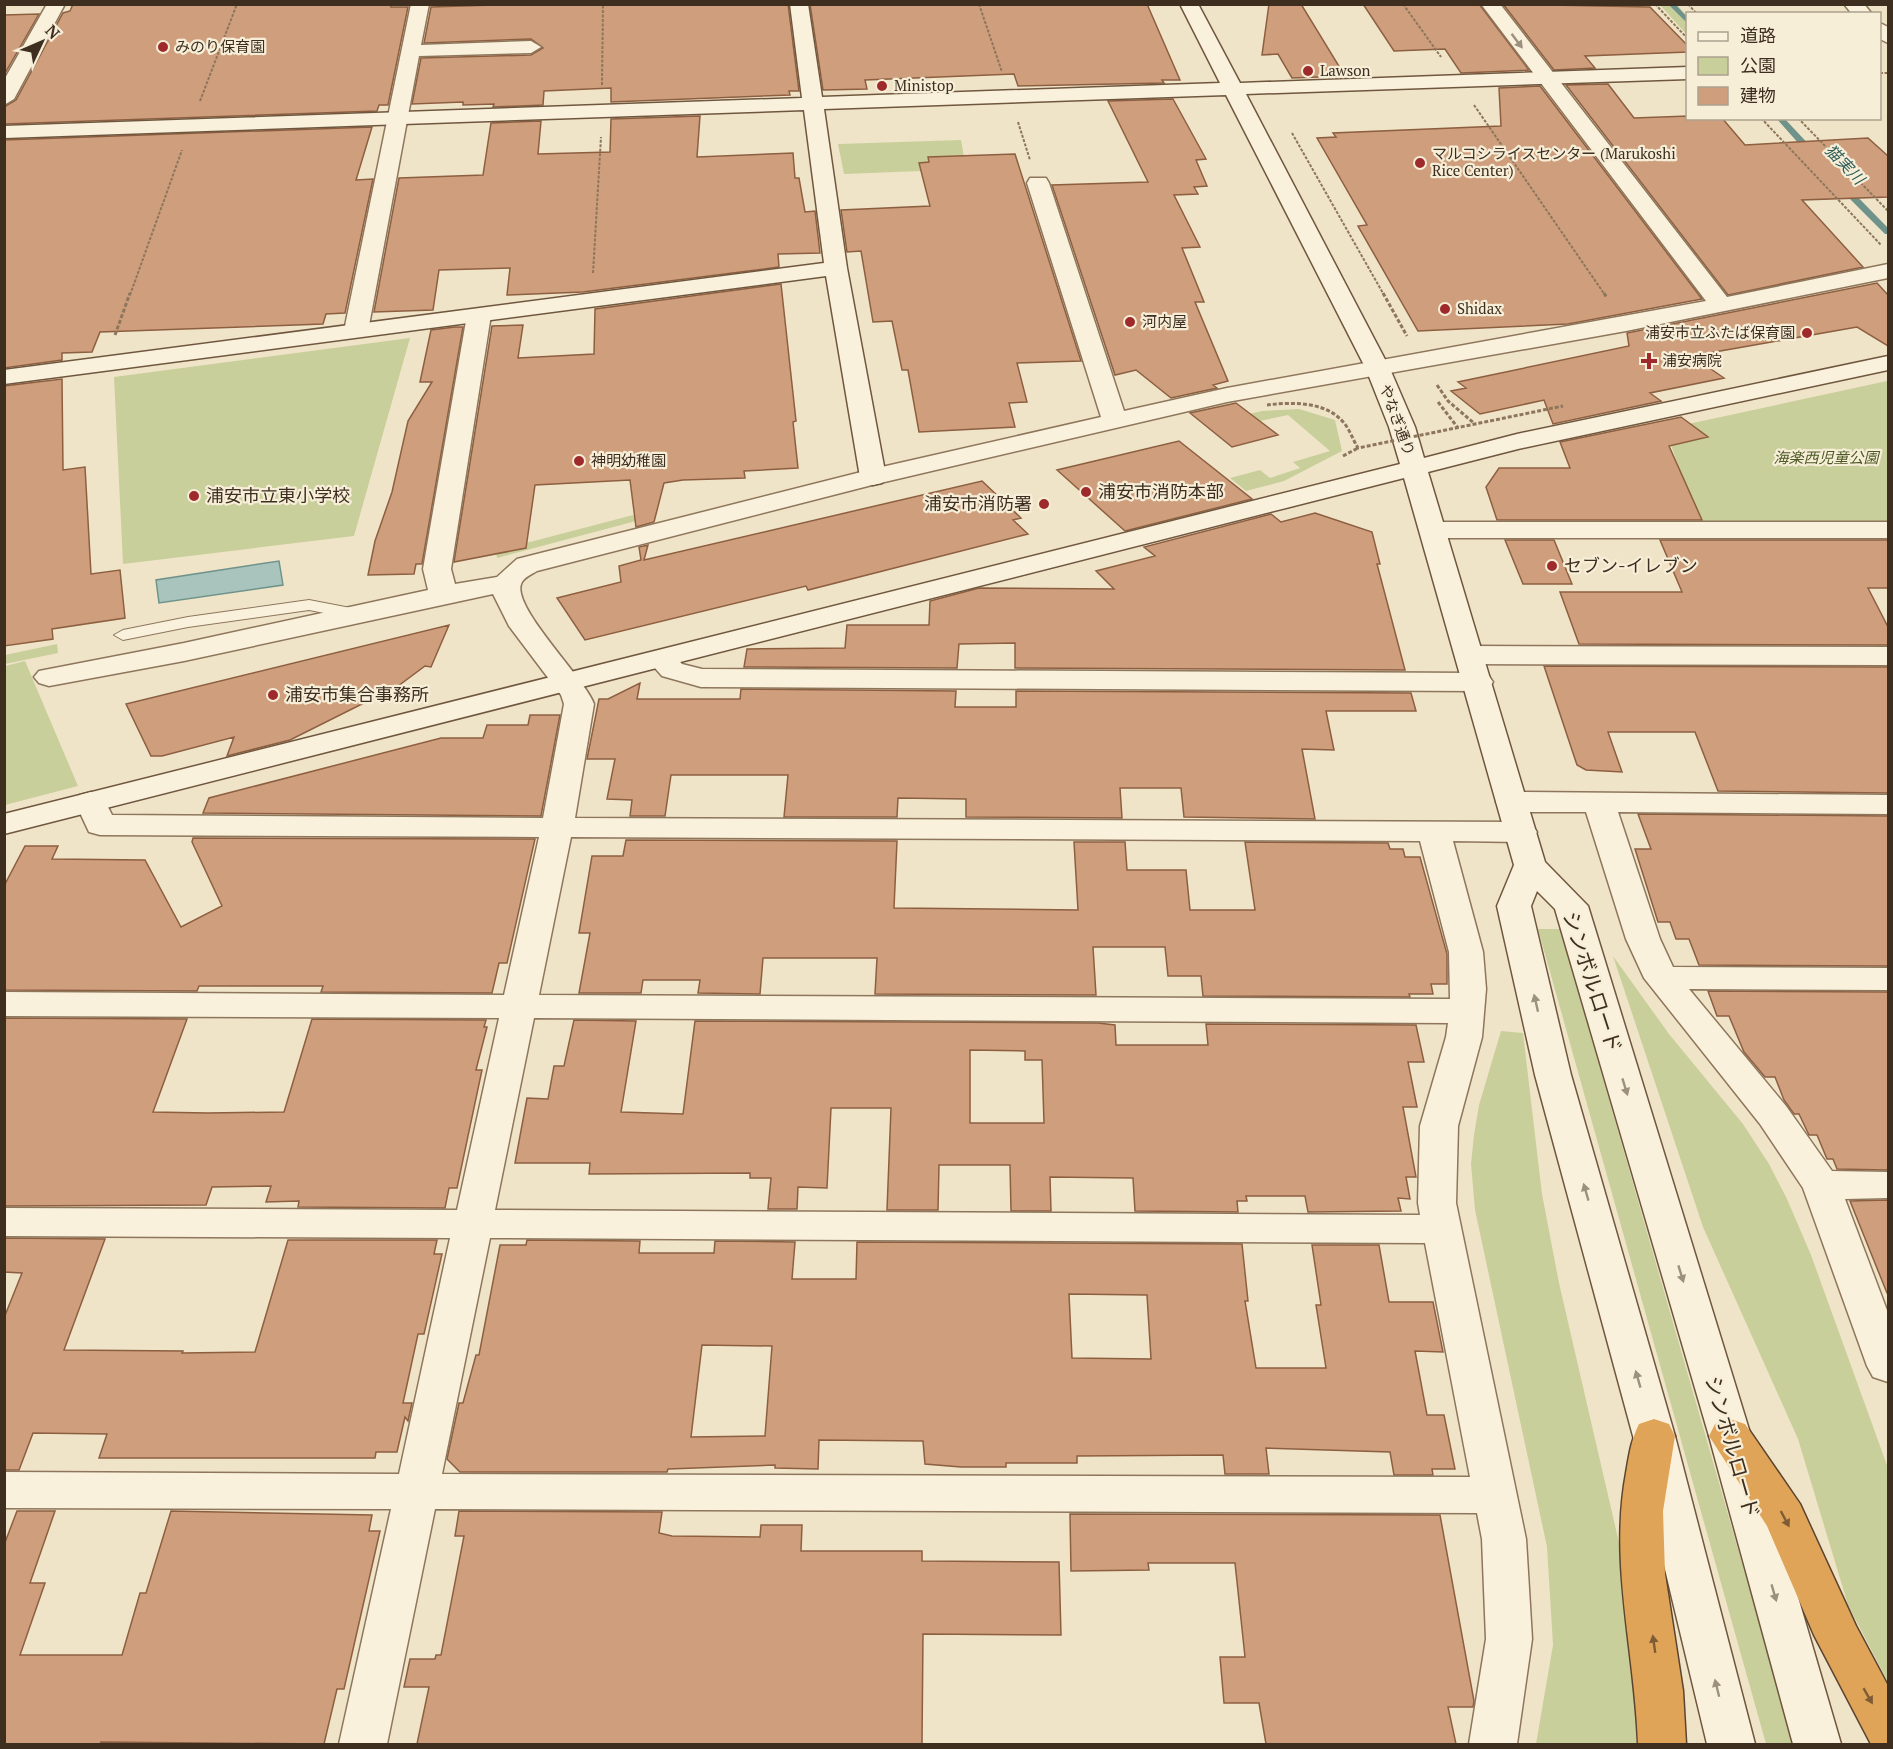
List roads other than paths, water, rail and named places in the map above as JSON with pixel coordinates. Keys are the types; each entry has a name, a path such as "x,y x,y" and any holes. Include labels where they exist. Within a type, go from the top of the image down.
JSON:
{"highway":[{"path":"1654,1436 1641,1511 1643,1574 1660,1691 1662,1744"},
{"path":"1730,1436 1785,1517 1837,1635 1888,1731"}],"street":[{"path":"4,99 56,4"},
{"path":"356,331 420,4"},
{"path":"799,4 836,268 873,477"},
{"name":"やなぎ通り","path":"1189,4 1378,369 1402,427 1434,530 1525,848"},
{"path":"1490,4 1720,303"},
{"path":"411,51 531,47"},
{"path":"4,132 1686,73"},
{"path":"1038,183 1115,422"},
{"path":"4,377 836,268"},
{"path":"363,1744 557,827 579,704 567,683 513,608 506,590 510,576 527,565 873,477 1227,395 1626,324 1720,303 1888,271"},
{"path":"443,595 437,569 479,315"},
{"path":"4,824 1516,442 1887,365"},
{"path":"1434,530 1888,530"},
{"path":"49,677 184,652 443,595 508,583"},
{"path":"662,659 672,670 701,678 1474,669 1888,656"},
{"path":"91,802 100,825 1434,832 1525,848 1514,906 1553,1075 1654,1436 1731,1744"},
{"path":"1512,802 1888,804"},
{"path":"1599,803 1643,939 1661,978 1773,1115 1821,1185 1888,1366"},
{"path":"1434,832 1467,952 1469,989 1464,1037 1445,1097 1439,1126 1437,1203 1504,1539 1509,1639 1492,1744"},
{"name":"シンボルロード","path":"1525,848 1571,906 1730,1436 1817,1744"},
{"path":"1661,978 1888,979"},
{"path":"4,1004 1466,1011"},
{"path":"1821,1185 1888,1185"},
{"path":"4,1222 1441,1229"},
{"path":"4,1490 1495,1495"}],"lane":[{"path":"123,635 188,622 309,605 355,614"}],"water":[{"path":"279,561 283,585 159,603 156,580"}],"waterway":[{"name":"猫実川","path":"1671,4 1686,20"},
{"name":"猫実川","path":"1781,120 1811,152"},
{"name":"猫実川","path":"1843,187 1888,232"}],"place":[{"name":"みのり保育園","path":"163,47"},
{"name":"Lawson","path":"1308,71"},
{"name":"Ministop","path":"882,86"},
{"name":"マルコシライスセンター (Marukoshi Rice Center)","path":"1420,163"},
{"name":"Shidax","path":"1445,309"},
{"name":"河内屋","path":"1130,322"},
{"name":"浦安市立ふたば保育園","path":"1807,333"},
{"name":"浦安病院","path":"1649,361"},
{"name":"神明幼稚園","path":"579,461"},
{"name":"浦安市消防本部","path":"1086,492"},
{"name":"浦安市立東小学校","path":"194,496"},
{"name":"浦安市消防署","path":"1044,504"},
{"name":"セブン-イレブン","path":"1552,566"},
{"name":"浦安市集合事務所","path":"273,695"}],"park label":[{"name":"海楽西児童公園","path":"1826,458"}]}
